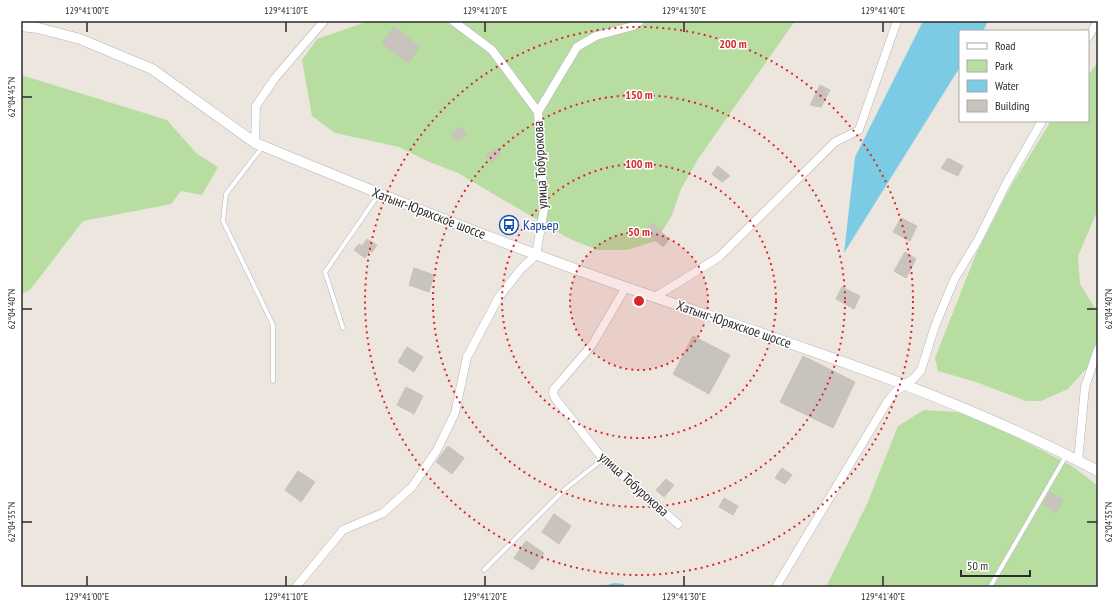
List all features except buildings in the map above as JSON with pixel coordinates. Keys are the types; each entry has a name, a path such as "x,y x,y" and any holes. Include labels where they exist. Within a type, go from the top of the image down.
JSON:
{"street":[{"path":"259,144 256,106 274,78 324,21"},
{"name":"улица Тобурокова","path":"453,21 492,50 538,112 544,209 536,255"},
{"path":"538,112 577,47 596,36 633,26 640,21"},
{"path":"655,297 719,257 835,142 848,137 859,130 897,21"},
{"path":"1089,35 1098,21"},
{"name":"Хатынг-Юряхское шоссе","path":"21,26 38,28 80,39 152,69 259,144 380,194 536,255 907,384 1014,429 1098,471"},
{"path":"776,587 886,404 895,392 907,384 921,370 935,326 954,280 978,240 1006,184 1041,122"},
{"path":"296,587 344,530 382,513 412,487 437,450 455,414 467,357 496,303 520,270 536,255"},
{"name":"улица Тобурокова","path":"626,287 592,345 566,373 554,389 553,393 555,398 603,459 678,524"},
{"path":"1078,461 1085,387 1098,349"}],"lane":[{"path":"259,144 226,194 223,221 273,325 273,381"},
{"path":"343,328 325,272 380,194"},
{"path":"990,587 1066,455"},
{"path":"484,570 564,490 603,459"}],"green space":[{"path":"369,21 795,21 698,159 681,189 672,215 656,241 627,250 597,250 568,238 458,173 427,161 399,147 335,133 312,116 302,60 317,39"},
{"path":"1098,62 1098,209 1078,256 1080,284 1098,313 1098,371 1085,370 1068,389 1041,401 1026,401 976,382 938,371 935,358 976,254 1011,186 1050,122 1089,122 1089,74"},
{"path":"21,75 167,120 197,154 218,167 202,195 181,191 171,204 83,221 30,290 21,294"},
{"path":"924,410 957,412 987,422 1072,466 1098,486 1098,587 826,587 867,504 898,426"}],"water":[{"path":"923,21 988,21 984,30 959,30 959,69 844,253 855,157"},
{"path":"614,583 624,584 624,587 601,587"}],"place":[{"name":"Карьер","path":"509,225"}]}
